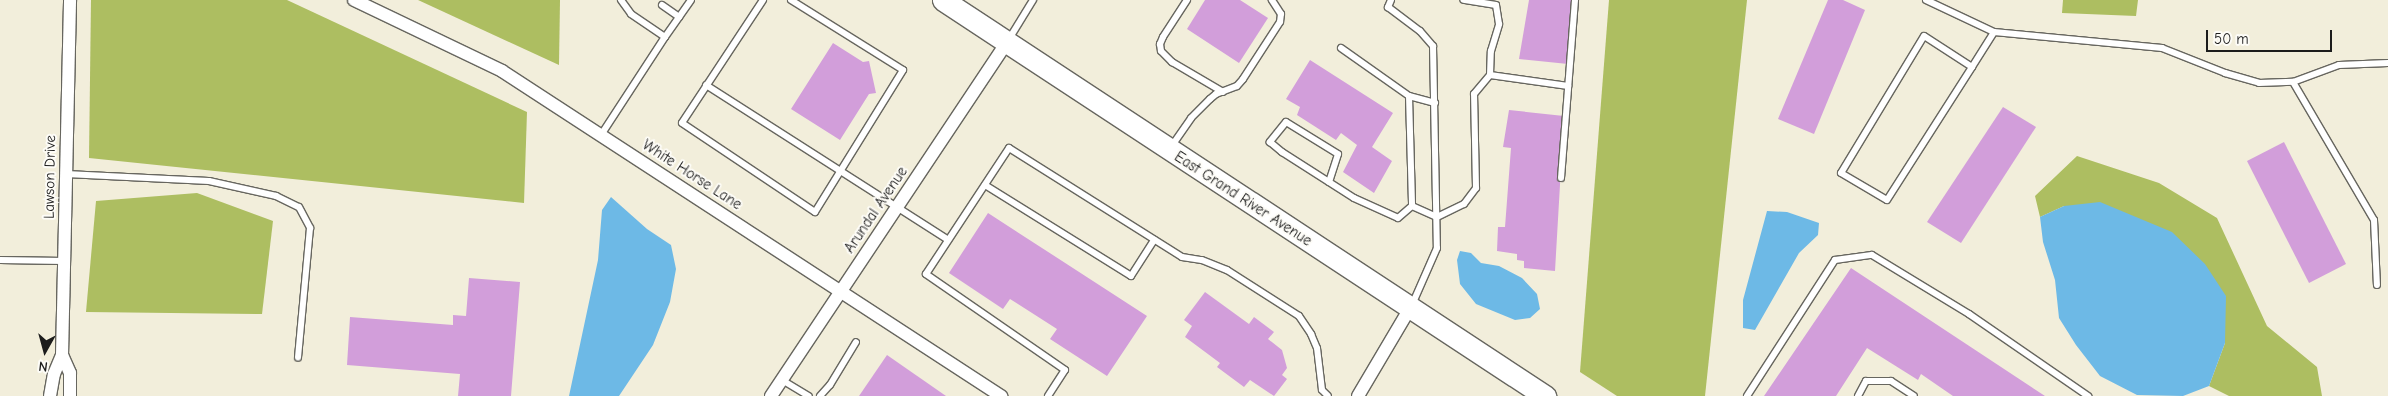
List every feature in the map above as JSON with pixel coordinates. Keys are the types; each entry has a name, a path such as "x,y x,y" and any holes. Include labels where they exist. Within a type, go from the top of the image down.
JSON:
{"main road":[{"name":"East Grand River Avenue","path":"943,0 1545,396"}],"street":[{"name":"Lawson Drive","path":"50,396 54,374 62,355 70,0"},
{"name":"White Horse Lane","path":"354,0 502,71 1001,396"},
{"name":"Arundal Avenue","path":"771,396 1007,42"},
{"path":"1358,396 1410,308"},
{"name":"Lawson Drive","path":"62,355 70,373 70,396"}],"lane":[{"path":"621,0 631,14 665,37"},
{"path":"601,135 691,0"},
{"path":"763,0 682,123 815,212 903,70 791,0"},
{"path":"1007,42 1033,0"},
{"path":"1187,0 1163,37 1160,44 1161,51 1172,62 1223,92"},
{"path":"1169,150 1191,118 1216,94 1237,86 1242,79 1280,22 1281,14 1272,0"},
{"path":"1391,0 1388,7 1420,31 1433,46 1437,248 1410,308"},
{"path":"1412,206 1437,217 1464,204 1476,188 1474,94 1490,75 1491,51 1498,24 1496,5 1463,0"},
{"path":"1561,178 1575,0"},
{"path":"1926,0 1994,32 2162,48 2225,73 2259,83 2293,82 2339,65 2388,62"},
{"path":"662,5 679,17"},
{"path":"1972,67 1924,36 1841,173 1887,200 1972,67 1994,32"},
{"path":"1341,48 1409,96 1435,103"},
{"path":"1490,75 1568,86"},
{"path":"2293,82 2374,220 2377,285"},
{"path":"706,85 948,240"},
{"path":"1409,96 1412,206"},
{"path":"1329,182 1338,154 1286,122 1270,142 1329,182 1354,198 1398,218 1412,206"},
{"path":"1048,396 1065,370 926,274 1009,148 1182,257 1202,260 1228,270 1299,316 1311,334 1317,348 1322,390 1328,396"},
{"path":"66,174 209,181 276,196 298,207 310,228 298,357"},
{"path":"984,185 1131,276 1154,240"},
{"path":"1747,396 1834,260 1872,254 1969,314 2088,396"},
{"path":"0,260 64,260"},
{"path":"820,396 830,385 856,342"},
{"path":"782,380 809,396"},
{"path":"1858,396 1866,381 1891,381 1914,396"}],"green space":[{"path":"91,0 287,0 527,112 524,203 89,158"},
{"path":"418,0 560,0 559,65"},
{"path":"1609,0 1747,0 1705,396 1617,396 1580,372"},
{"path":"2063,0 2138,0 2136,16 2062,13"},
{"path":"2077,156 2159,183 2217,218 2267,326 2317,367 2322,396 2229,396 2209,386 2225,343 2064,206 2040,217 2035,196"},
{"path":"197,193 273,221 262,314 86,312 96,201"}],"water":[{"path":"611,197 647,229 671,245 676,269 670,302 653,345 619,396 569,396 598,260 602,210"},
{"path":"2100,202 2172,232 2205,264 2226,296 2225,343 2209,386 2183,396 2137,395 2100,376 2076,345 2059,318 2055,280 2043,242 2040,217 2064,206"},
{"path":"1767,211 1787,212 1819,223 1818,235 1799,253 1755,330 1743,328 1743,300"},
{"path":"1460,251 1471,253 1481,263 1499,266 1522,278 1537,294 1540,309 1530,318 1515,320 1476,304 1460,284 1457,260"}],"building":[{"path":"1205,0 1240,0 1268,18 1239,63 1187,29"},
{"path":"1529,0 1573,0 1568,64 1519,59"},
{"path":"1828,0 1843,0 1865,10 1814,134 1778,119"},
{"path":"833,43 863,62 869,61 876,93 869,94 840,140 791,109"},
{"path":"1310,60 1393,113 1372,147 1392,161 1374,193 1343,172 1357,145 1341,133 1336,140 1297,115 1300,107 1286,99"},
{"path":"2003,107 2036,127 1961,243 1927,222"},
{"path":"1509,110 1564,116 1555,271 1524,268 1524,261 1517,260 1517,254 1497,251 1498,227 1505,227 1511,148 1503,147"},
{"path":"2284,142 2346,264 2309,283 2247,161"},
{"path":"988,213 1147,316 1107,376 1050,339 1057,329 1010,299 1003,309 949,273"},
{"path":"1851,268 2045,396 1953,396 1921,374 1918,380 1867,348 1836,396 1764,396"},
{"path":"469,278 520,282 511,396 458,396 460,374 347,365 350,317 453,325 453,315 466,316"},
{"path":"1205,292 1249,324 1254,317 1274,332 1268,339 1282,350 1287,368 1282,375 1287,379 1274,396 1250,380 1244,387 1217,367 1220,363 1185,337 1192,326 1184,320"},
{"path":"887,355 946,396 859,396"}]}
